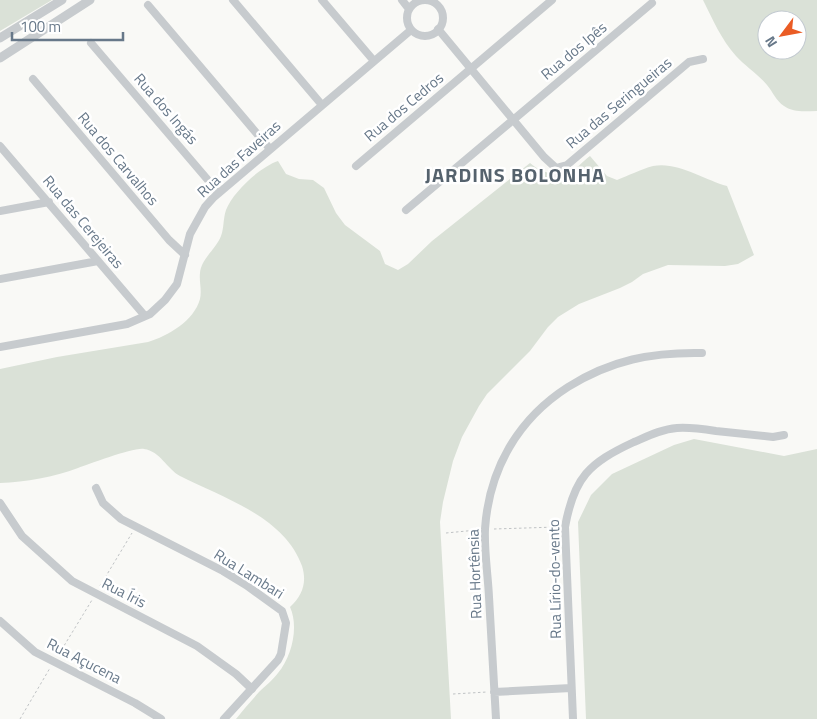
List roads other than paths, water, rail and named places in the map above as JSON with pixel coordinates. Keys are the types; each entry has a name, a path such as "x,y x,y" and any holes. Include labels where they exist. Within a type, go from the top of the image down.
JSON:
{"street":[{"path":"0,38 62,0"},
{"path":"0,58 90,0"},
{"path":"233,0 322,105"},
{"path":"322,0 374,61"},
{"path":"402,0 409,9"},
{"path":"438,6 446,0"},
{"name":"Rua dos Cedros","path":"356,166 552,0"},
{"path":"417,1 429,1 438,6 442,18 438,29 434,33 422,36 411,30 407,19 409,9 417,1"},
{"name":"Rua dos Ipês","path":"406,210 652,3"},
{"path":"148,5 270,149"},
{"name":"Rua das Seringueiras","path":"438,29 550,164 556,168 567,165 689,62 703,59"},
{"name":"Rua das Faveiras","path":"0,348 127,324 145,316 158,307 171,293 180,274 190,234 205,208 219,193 411,30"},
{"name":"Rua dos Ingás","path":"91,43 219,193"},
{"name":"Rua dos Carvalhos","path":"33,80 169,240 185,255"},
{"name":"Rua das Cerejeiras","path":"0,146 145,316"},
{"path":"0,211 49,202"},
{"path":"0,279 98,260"},
{"name":"Rua Hortênsia","path":"496,719 485,529 490,496 504,454 527,422 545,403 596,371 613,365 662,354 702,353"},
{"name":"Rua Lírio-do-vento","path":"573,719 566,527 572,498 577,487 592,466 612,452 647,436 669,429 679,428 773,437 784,435"},
{"name":"Rua Lambari","path":"96,488 102,503 121,519 223,571 282,611 286,623 281,654 274,666 224,719"},
{"name":"Rua Íris","path":"0,503 14,526 72,581 197,646 236,674 252,689"},
{"name":"Rua Açucena","path":"0,621 35,652 162,719"},
{"path":"494,692 572,688"}],"district":[{"name":"JARDINS BOLONHA","path":"515,175"}]}
